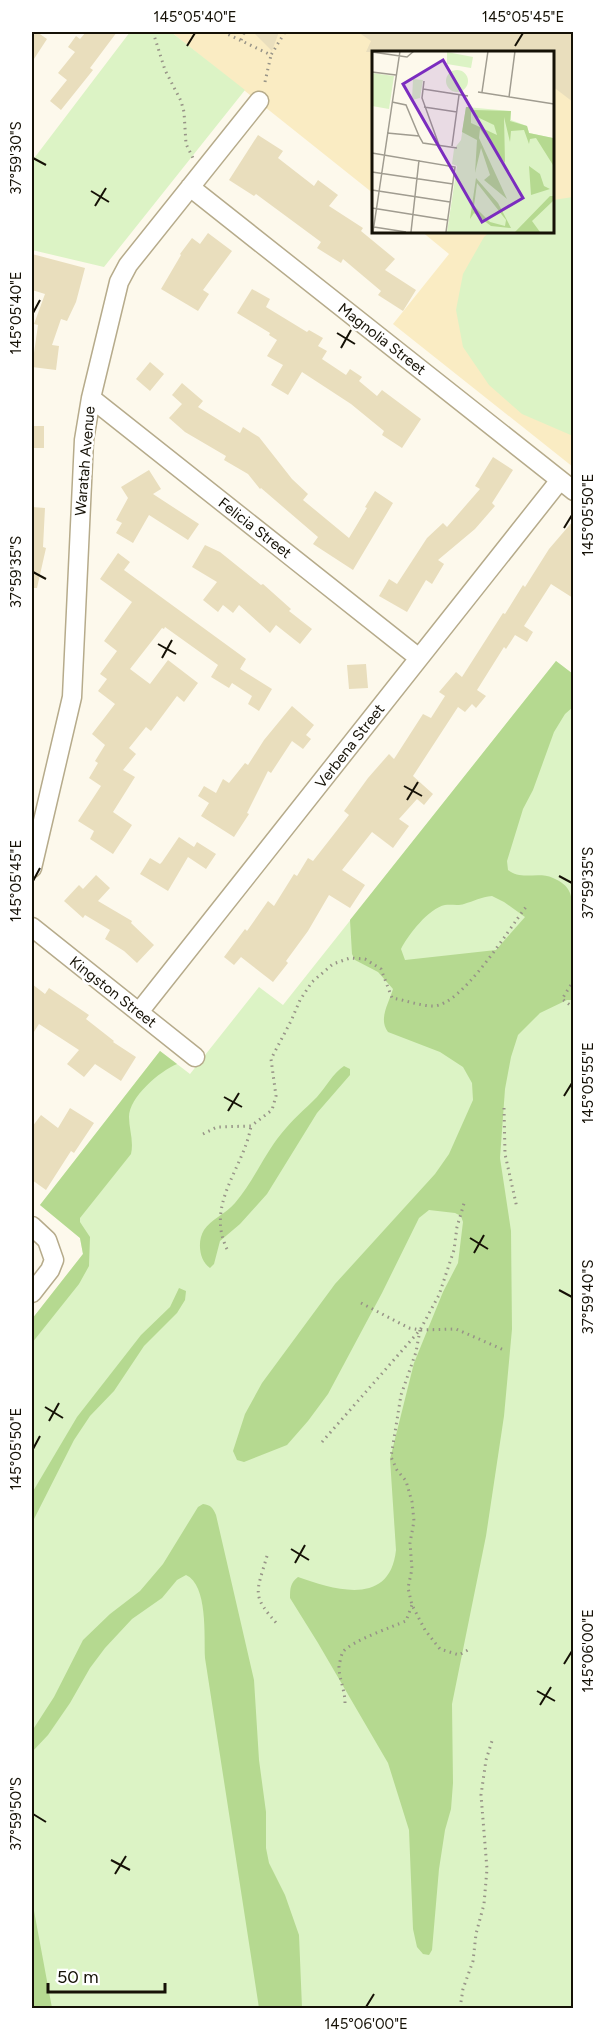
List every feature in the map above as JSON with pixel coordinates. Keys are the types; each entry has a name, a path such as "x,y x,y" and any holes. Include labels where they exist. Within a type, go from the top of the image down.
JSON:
{"street":[{"name":"Waratah Avenue","path":"32,868 72,697 84,440 91,398 119,282 123,273 258,101"},
{"name":"Magnolia Street","path":"190,187 567,485"},
{"name":"Felicia Street","path":"91,398 419,658"},
{"name":"Verbena Street","path":"139,1012 419,658 567,485"},
{"name":"Kingston Street","path":"32,927 195,1057"},
{"path":"32,1226 47,1240 53,1254 53,1264 32,1293"}],"path":[{"path":"153,32 165,70 181,101 189,153 203,170"},
{"path":"223,32 271,54"},
{"path":"266,82 271,54 285,32"},
{"path":"241,40 244,34"},
{"path":"202,1134 217,1127 251,1126 272,1110 276,1096 271,1059 300,1000 312,982 333,964 350,958 365,959 381,969 392,998 434,1006 448,1002 467,986 526,907"},
{"path":"573,980 562,999 573,1008"},
{"path":"504,1108 505,1154 517,1208"},
{"path":"227,1249 221,1237 220,1216 224,1196 249,1139 251,1126"},
{"path":"322,1442 420,1330 428,1317 442,1287 454,1250 465,1200"},
{"path":"361,1303 409,1328 456,1329 504,1350"},
{"path":"420,1330 416,1352 401,1395 391,1457 397,1470 406,1481 412,1502 414,1521 410,1543 412,1569 408,1588 412,1605 425,1630 440,1649 459,1655 468,1650"},
{"path":"267,1556 257,1588 260,1601 279,1626"},
{"path":"345,1703 345,1691 339,1664 342,1653 353,1644 406,1620 412,1605"},
{"path":"460,2008 484,1904 487,1869 481,1795 486,1760 492,1741"}],"shaded area":[{"path":"171,32 573,32 573,467 393,324 449,254 422,232 554,232 554,51 372,51 372,192"}],"green space":[{"path":"130,32 171,32 245,90 104,267 32,250 32,161"},
{"path":"574,197 573,436 522,414 489,385 463,347 456,310 463,274 484,237 490,232 554,232 554,200"},
{"path":"556,661 573,674 573,2008 32,2008 32,1319 83,1254 80,1238 40,1205 160,1051 190,1074 259,987 283,1005"},
{"path":"556,661 573,674 573,707 565,714 554,732 533,790 523,809 507,861 508,870 513,873 524,876 547,876 561,882 569,890 575,930 573,1000 567,1000 540,1013 518,1035 505,1089 500,1158 511,1231 512,1329 504,1416 486,1536 452,1704 451,1809 439,1869 432,1950 429,1955 423,1954 417,1947 413,1929 409,1830 388,1763 290,1598 290,1592 292,1584 298,1577 344,1589 359,1590 372,1587 383,1580 392,1568 396,1550 390,1459 414,1363 443,1292 458,1263 463,1222 461,1216 455,1213 429,1210 419,1218 328,1394 287,1445 244,1462 237,1460 233,1451 245,1414 262,1383 335,1284 435,1174 449,1154 473,1100 472,1083 463,1067 440,1052 388,1032 384,1016 393,989 378,972 355,960 352,954 350,920","holes":["492,896 525,917 496,950 405,960 401,949 404,943 432,911 445,905 462,905"]},
{"path":"160,1051 177,1064 162,1072 134,1101 129,1117 131,1154 80,1218 80,1222 90,1237 89,1266 79,1284 32,1343 32,1319 83,1254 80,1238 40,1205"},
{"path":"344,1066 350,1069 350,1075 317,1113 267,1194 240,1224 220,1241 214,1264 210,1268 203,1261 200,1250 200,1240 204,1230 235,1203 281,1134"},
{"path":"179,1288 186,1291 185,1300 177,1313 144,1346 114,1391 90,1416 74,1440 32,1523 32,1493 77,1417 141,1335 170,1307"},
{"path":"203,1504 211,1507 216,1515 254,1680 259,1760 266,1812 266,1848 269,1863 285,1895 299,1935 302,2008 259,2008 205,1658 203,1612 198,1589 193,1581 186,1575 177,1580 162,1598 132,1619 105,1648 48,1735 32,1752 32,1731 54,1697 83,1640 110,1614 140,1591 163,1564 198,1507"},
{"path":"32,1900 52,2008 32,2008"}],"building":[{"path":"32,32 37,32 47,39 32,62"},
{"path":"86,32 117,32 90,68 93,70 61,110 50,101 67,80 58,73 75,52 68,47 76,36 80,39"},
{"path":"253,32 279,32 272,51"},
{"path":"358,32 573,32 573,102 554,88 554,51 366,52 371,41"},
{"path":"258,135 283,151 278,158 314,186 318,180 338,195 329,206 363,228 361,231 395,259 385,270 416,290 403,311 378,295 381,291 343,259 341,263 317,248 321,242 256,194 254,196 229,180"},
{"path":"208,233 232,251 203,290 209,294 198,311 161,289 180,254 192,238 200,244"},
{"path":"32,254 85,268 76,302 67,321 61,319 52,345 59,346 56,370 32,367 38,325 34,324 45,294 32,290"},
{"path":"252,289 270,299 266,307 307,332 309,330 323,338 318,346 327,351 322,359 346,375 350,369 362,377 359,381 377,396 382,390 421,419 402,448 382,435 384,431 351,404 302,372 288,395 271,385 283,365 267,356 277,340 269,335 270,333 237,313"},
{"path":"150,362 164,374 150,391 136,379"},
{"path":"182,383 203,401 198,407 240,433 243,427 259,437 292,479 308,494 303,500 349,538 375,491 393,503 353,570 313,544 318,537 260,489 248,474 224,460 226,456 185,432 169,418 182,404 172,395"},
{"path":"32,426 44,426 44,448 32,448"},
{"path":"493,457 513,470 492,503 495,506 475,529 438,560 444,564 432,584 426,580 407,612 379,596 389,579 397,584 427,538 443,523 447,527 480,489 475,486"},
{"path":"149,470 161,489 153,494 199,524 188,540 149,515 133,543 116,533 122,523 116,520 128,498 121,487"},
{"path":"32,507 45,508 43,547 46,548 37,588 32,588"},
{"path":"573,521 573,598 551,584 524,626 533,632 527,642 515,635 506,649 504,647 477,690 486,696 476,708 472,704 465,712 458,707 413,776 433,794 424,805 417,799 399,819 409,826 393,848 372,832 342,870 365,885 350,908 329,895 308,931 286,961 288,963 273,982 241,957 234,965 224,957 245,929 247,931 268,901 274,906 294,874 297,876 308,858 313,861 349,815 344,811 368,778 389,754 394,759 423,714 431,718 445,696 439,692 456,672 462,677 503,613 505,614 549,549"},
{"path":"205,545 220,552 261,585 263,584 291,609 289,611 312,629 300,644 276,625 270,633 239,605 233,613 223,605 218,612 203,600 217,582 192,567"},
{"path":"118,553 130,562 124,570 246,659 240,669 272,689 259,711 248,704 252,696 232,683 229,688 211,677 218,665 165,627 162,628 130,669 150,684 168,660 198,683 184,702 177,696 151,731 146,727 129,748 136,754 123,770 135,777 113,812 132,825 113,854 90,839 94,831 78,821 101,786 89,778 98,763 95,761 105,745 92,734 115,704 98,691 107,679 100,674 117,651 104,641 132,602 100,579"},
{"path":"366,664 368,688 349,689 347,665"},
{"path":"292,706 314,725 306,735 311,739 303,749 292,741 271,773 268,771 247,813 249,814 234,837 201,816 209,803 198,796 204,786 216,793 223,779 229,783 245,763 248,765 264,740"},
{"path":"179,837 194,847 197,842 216,854 206,869 188,857 168,891 140,874 150,858 160,864"},
{"path":"96,875 110,888 98,901 132,921 131,923 154,945 137,963 105,939 110,930 85,915 83,918 64,901 79,885 83,889"},
{"path":"32,984 45,994 49,988 89,1015 86,1019 113,1042 136,1057 121,1081 95,1064 84,1077 67,1064 79,1050 39,1024 32,1035"},
{"path":"70,1108 94,1123 74,1153 71,1151 46,1190 32,1180 32,1127 41,1115 58,1128"}]}
